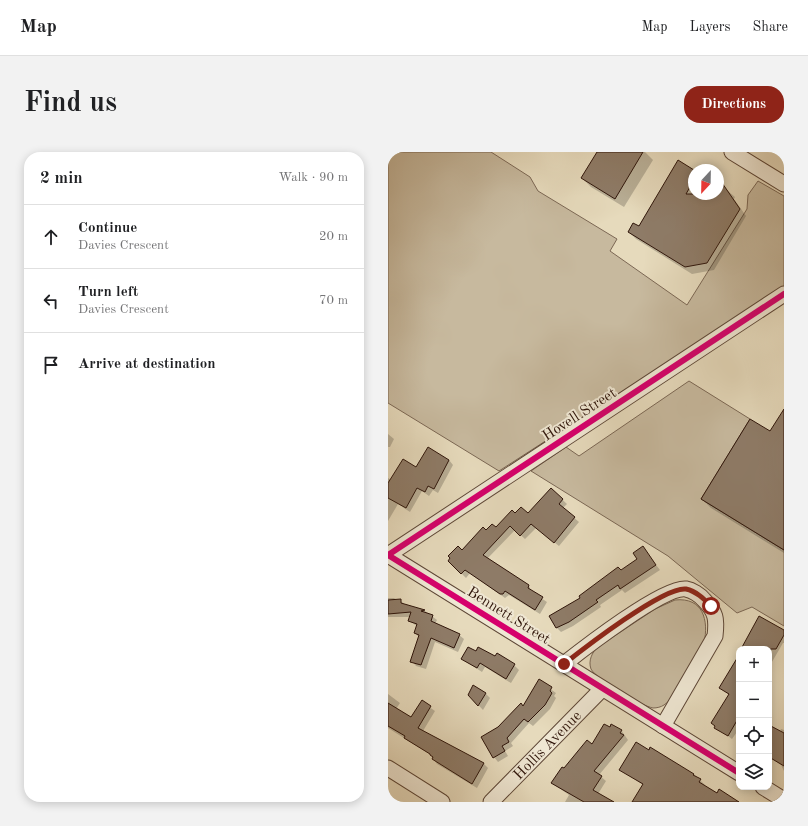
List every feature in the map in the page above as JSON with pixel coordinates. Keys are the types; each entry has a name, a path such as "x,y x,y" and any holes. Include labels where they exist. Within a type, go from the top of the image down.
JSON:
{"street":[{"path":"732,152 784,184"},
{"name":"Hovell Street","path":"388,555 784,294"},
{"name":"Bennett Street","path":"388,555 602,689 736,770"},
{"path":"564,664 592,642 652,602 673,591 686,589 700,595 711,606 717,620 715,636 663,726"},
{"name":"Hollis Avenue","path":"492,802 602,689"},
{"path":"388,768 442,802"},
{"path":"768,790 784,800"}],"shaded area":[{"path":"388,152 491,152 530,177 538,191 617,239 610,251 687,305 747,209 748,195 758,181 784,196 784,287 499,471 388,403"},
{"path":"689,381 750,419 701,499 784,550 784,626 752,607 737,613 668,556 531,471 566,447 579,456"},
{"path":"675,600 692,602 698,606 702,612 706,626 704,643 676,693 664,705 653,708 629,697 601,679 591,669 590,660 592,654 598,647 655,609"}],"building":[{"path":"597,152 643,152 615,199 581,178"},
{"path":"678,160 688,166 688,190 686,194 688,194 688,200 724,200 724,186 740,209 707,263 685,267 628,232 633,223 639,226"},
{"path":"784,409 784,550 701,499 750,419 770,431"},
{"path":"428,447 449,460 434,489 428,486 425,492 417,488 406,508 388,498 388,483 403,459 416,467"},
{"path":"551,488 563,499 559,504 575,517 554,543 531,524 520,536 510,526 483,555 529,585 528,588 543,597 535,610 505,591 503,594 500,594 465,570 461,574 448,561 450,558 448,556 458,546 462,550 483,527 486,530 492,524 496,527 512,510 515,513 521,507 528,513"},
{"path":"643,546 656,565 620,589 618,585 596,600 598,602 569,622 556,628 549,616 580,598 579,596 618,567 621,570 637,559 633,553"},
{"path":"401,599 401,603 425,610 421,611 433,615 431,621 460,634 454,648 431,638 421,665 410,662 419,635 414,633 417,624 408,621 411,612 388,614 388,600"},
{"path":"759,616 784,630 784,635 776,649 772,649 772,646 743,646"},
{"path":"468,647 476,651 478,647 495,656 497,653 515,664 506,679 480,663 477,668 461,659"},
{"path":"736,660 736,722 728,736 714,728 715,726 711,723 729,694 719,688"},
{"path":"539,679 552,687 550,691 552,693 545,705 528,722 524,719 507,738 509,742 502,746 505,751 493,758 481,737 498,727 521,703 523,706"},
{"path":"473,685 486,693 478,706 468,695"},
{"path":"422,700 431,706 418,728 484,763 472,784 432,759 433,757 430,754 388,726 388,703 411,717"},
{"path":"604,724 610,727 611,724 622,730 620,733 624,735 594,771 602,776 593,790 614,802 584,802 551,783 562,767 564,768 587,740 592,744"},
{"path":"772,727 784,733 784,766 772,759"},
{"path":"636,742 649,750 650,747 694,774 693,775 701,779 699,782 717,793 719,789 739,802 632,802 643,784 619,770"}],"cycle path":[{"path":"388,555 784,294"},
{"path":"388,555 736,771"}],"route":[{"path":"564,664 592,642 652,602 673,591 686,589 700,595 711,606"}]}
